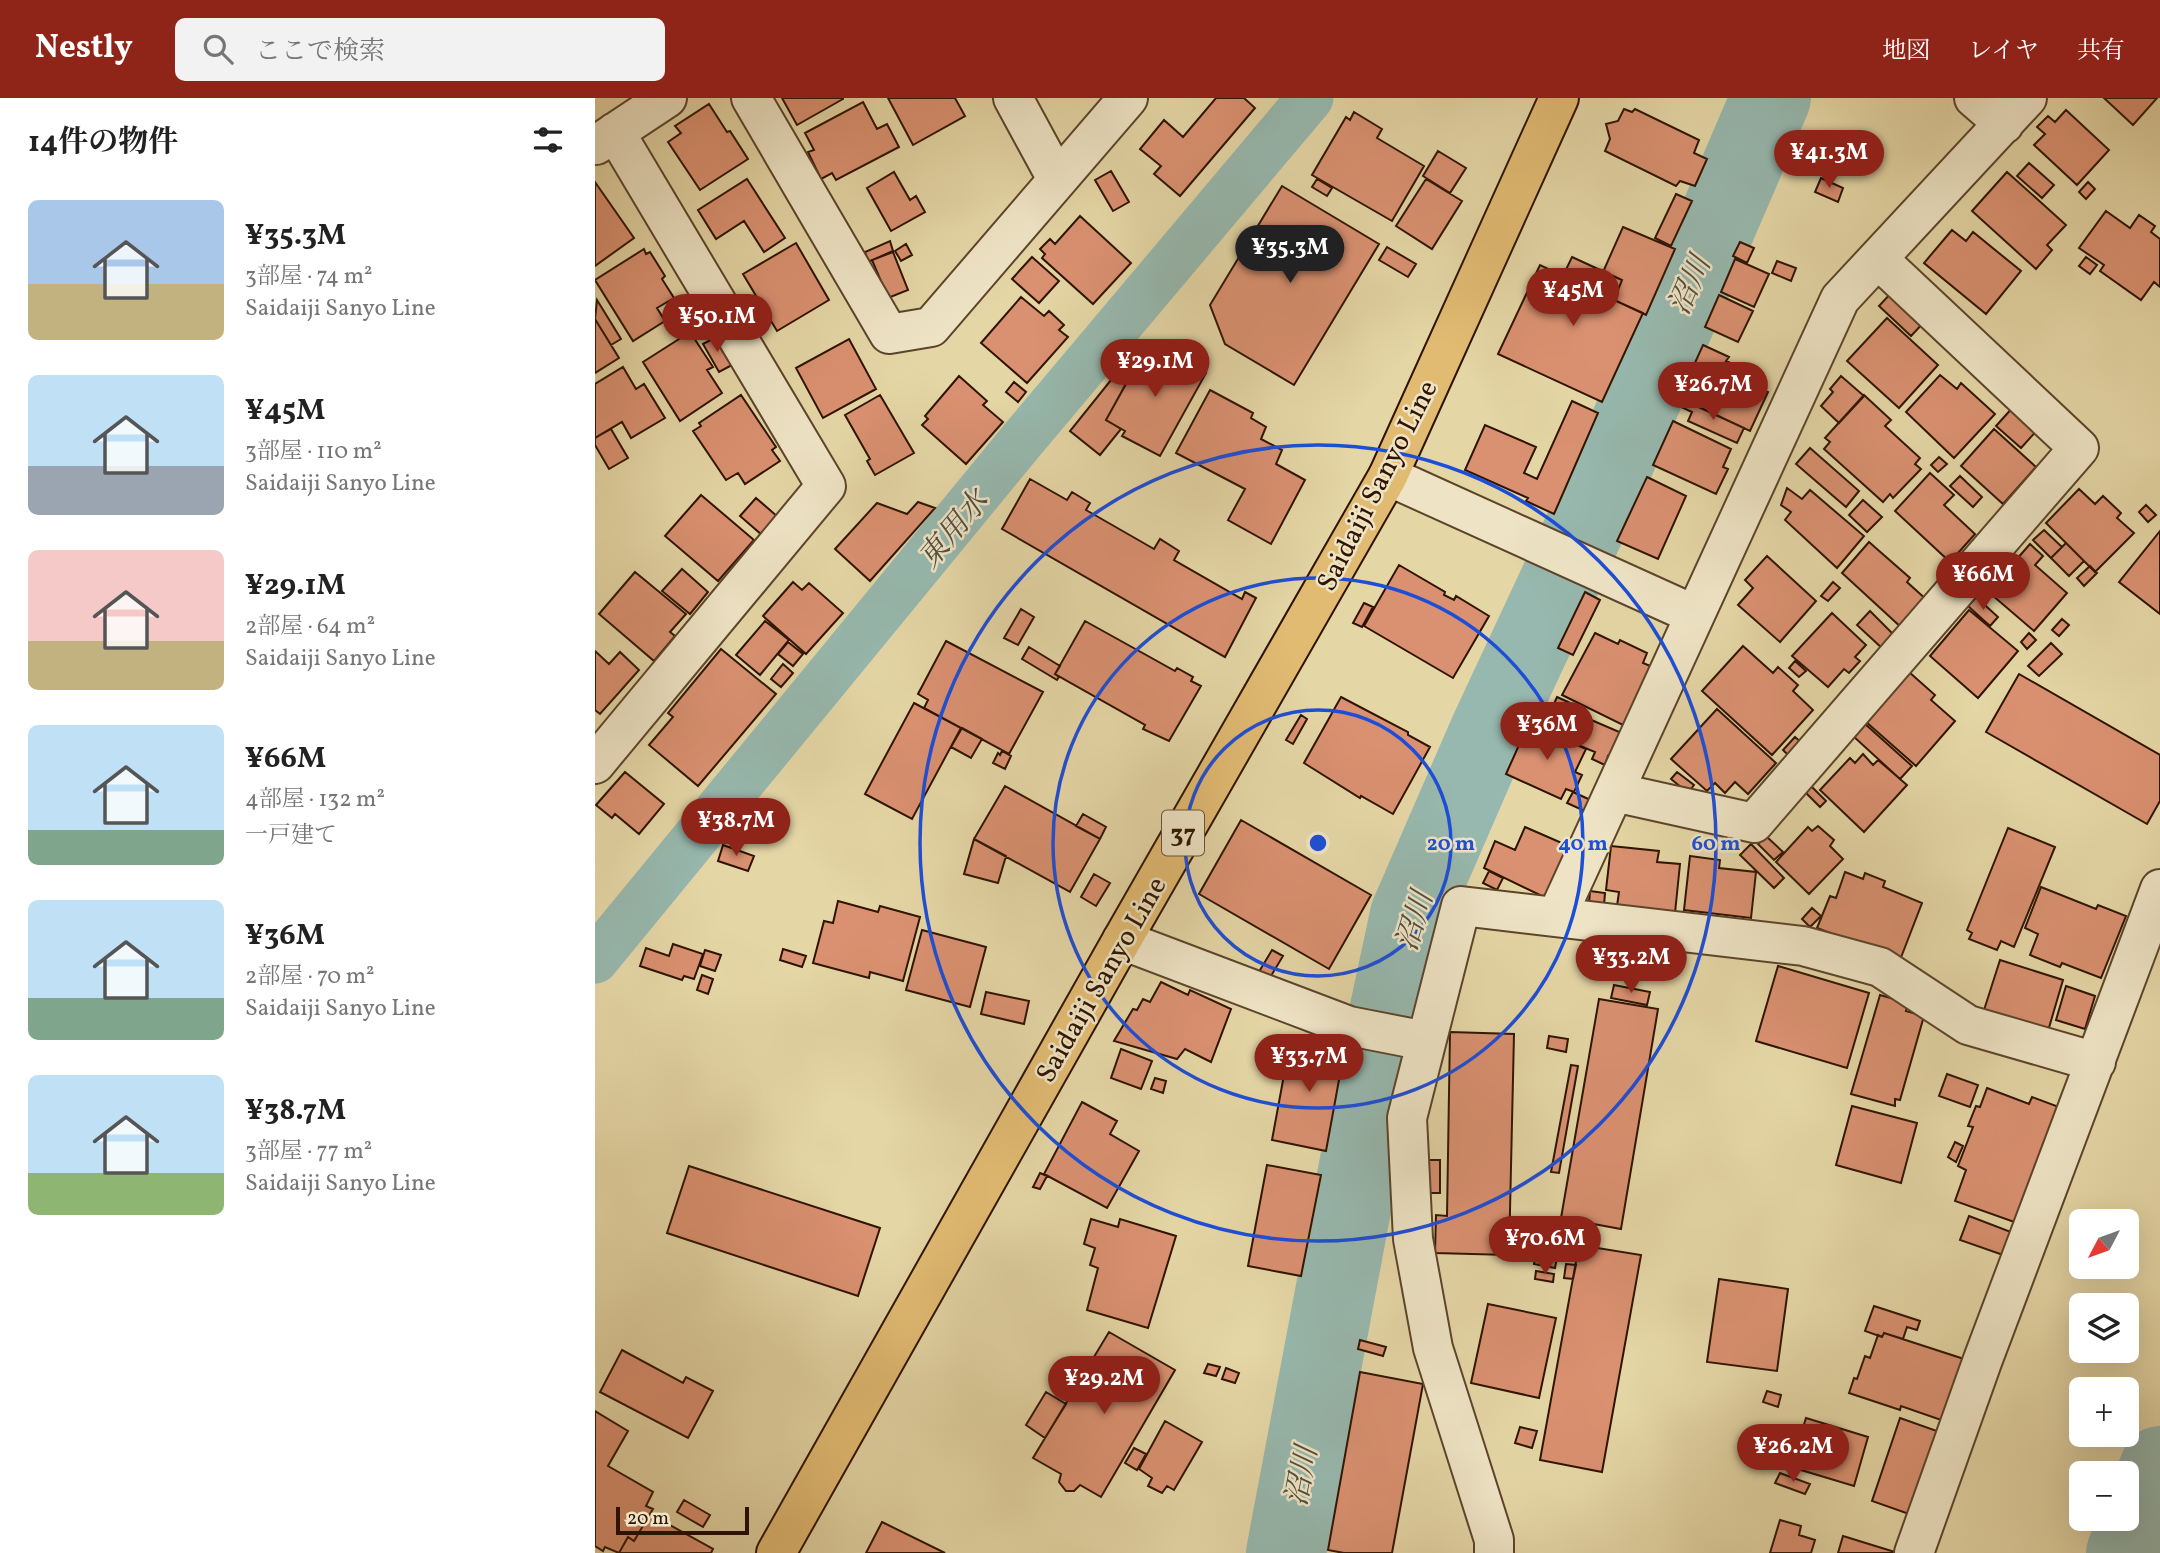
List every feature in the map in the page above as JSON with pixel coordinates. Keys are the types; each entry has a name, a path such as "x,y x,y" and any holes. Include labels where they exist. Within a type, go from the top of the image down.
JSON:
{"main road":[{"name":"Saidaiji Sanyo Line","path":"776,1553 1388,475 1559,98"}],"street":[{"path":"595,764 826,486 605,139 667,98"},
{"path":"751,98 889,334 931,327 1128,98"},
{"path":"1013,98 1057,178"},
{"path":"1557,916 1840,299 2016,111 1974,98"},
{"path":"1614,792 1754,823 2079,448 1878,259"},
{"path":"1388,475 1695,615"},
{"path":"1914,1553 1982,1362 2160,889"},
{"path":"1494,1553 1494,1540 1433,1348 1413,1239 1407,1118 1461,906 1803,946 1880,967 1968,1025 2096,1062"},
{"path":"1122,940 1349,1026 1426,1041"}],"building":[{"path":"782,98 843,98 843,99 797,125"},
{"path":"888,98 955,98 965,116 913,145"},
{"path":"1216,98 1244,98 1255,108 1180,196 1154,174 1161,166 1140,149 1164,120 1183,137"},
{"path":"2104,98 2157,98 2133,125"},
{"path":"863,102 877,129 887,124 899,147 836,180 832,173 821,179 808,152 814,150 805,133"},
{"path":"709,104 748,159 700,190 668,142 681,133 675,126"},
{"path":"1624,109 1632,112 1635,109 1699,140 1694,153 1707,159 1695,186 1680,181 1676,186 1605,151 1610,139 1606,124 1618,121"},
{"path":"2066,110 2109,150 2077,185 2034,145 2045,134 2037,127 2048,116 2055,122"},
{"path":"1354,112 1382,129 1377,138 1424,166 1392,221 1312,175 1346,117 1350,120"},
{"path":"1438,151 1466,168 1450,193 1423,176"},
{"path":"2029,163 2054,185 2042,198 2017,176"},
{"path":"1111,171 1129,202 1113,211 1095,180"},
{"path":"894,172 910,200 916,196 925,212 891,231 867,188"},
{"path":"2007,172 2066,225 2047,245 2052,250 2036,269 1972,211"},
{"path":"1821,178 1843,188 1838,202 1815,192"},
{"path":"747,179 785,238 764,252 744,221 716,239 698,210"},
{"path":"1317,179 1332,188 1327,196 1312,187"},
{"path":"1426,179 1462,201 1432,249 1396,226"},
{"path":"595,182 634,238 595,266"},
{"path":"2088,182 2095,189 2086,199 2079,192"},
{"path":"1282,186 1379,244 1294,385 1225,344 1210,305"},
{"path":"1676,194 1692,201 1671,246 1655,238"},
{"path":"2106,211 2130,228 2139,215 2155,226 2151,232 2160,239 2160,287 2154,282 2141,300 2100,271 2104,265 2079,248"},
{"path":"1080,216 1131,263 1093,304 1042,258 1045,254 1040,249 1050,239 1055,244"},
{"path":"1623,227 1675,249 1646,315 1614,300 1622,280 1603,272"},
{"path":"1952,230 1966,241 1973,232 2021,271 1986,314 1924,263"},
{"path":"890,241 893,251 868,262 865,252"},
{"path":"1740,242 1754,248 1747,263 1733,256"},
{"path":"796,243 829,300 777,331 743,274"},
{"path":"906,244 912,255 901,261 895,251"},
{"path":"1387,247 1416,264 1408,277 1379,260"},
{"path":"644,249 646,254 650,252 665,276 662,279 674,298 657,308 665,321 633,341 595,280"},
{"path":"893,252 908,290 888,298 872,260"},
{"path":"1032,257 1059,281 1039,303 1012,279"},
{"path":"1572,257 1622,280 1614,300 1643,313 1602,402 1498,354 1540,265 1563,276"},
{"path":"2086,257 2097,265 2090,274 2079,266"},
{"path":"1735,259 1769,274 1754,307 1721,292"},
{"path":"1777,261 1796,268 1791,281 1772,273"},
{"path":"1891,293 1927,319 1911,336 1879,306"},
{"path":"1719,295 1753,311 1738,342 1705,327"},
{"path":"1021,297 1044,316 1049,311 1064,325 1059,330 1068,337 1027,383 981,343"},
{"path":"597,300 621,339 611,345 595,319"},
{"path":"1887,318 1938,365 1899,408 1847,361"},
{"path":"595,319 619,358 595,373"},
{"path":"690,332 713,367 707,370 722,393 680,421 643,362"},
{"path":"716,337 732,365 719,372 703,344"},
{"path":"849,339 876,389 823,418 796,368"},
{"path":"1703,345 1729,357 1726,361 1757,375 1753,387 1768,392 1750,431 1679,398"},
{"path":"1146,347 1157,353 1161,348 1206,373 1160,456 1122,436 1125,431 1106,420"},
{"path":"623,367 636,389 644,384 665,418 631,438 622,422 595,438 595,384"},
{"path":"1115,375 1126,384 1106,420 1121,429 1100,455 1070,431"},
{"path":"1940,375 1957,389 1961,383 1995,414 1954,458 1906,412"},
{"path":"959,376 987,401 983,405 1003,422 966,464 922,425 928,419 925,416"},
{"path":"1841,376 1864,396 1839,423 1821,406 1833,392 1830,389"},
{"path":"1014,382 1026,392 1018,402 1006,392"},
{"path":"1210,390 1253,413 1251,418 1266,427 1261,439 1282,450 1276,464 1305,480 1271,544 1228,520 1245,489 1176,453"},
{"path":"741,395 776,447 772,450 780,461 745,484 738,473 726,480 693,431 701,426 699,423"},
{"path":"880,395 914,453 875,475 867,461 870,459 845,415"},
{"path":"1864,395 1891,420 1885,426 1920,458 1915,464 1921,469 1893,498 1890,494 1883,502 1824,449 1830,442 1825,438"},
{"path":"1682,399 1744,428 1737,443 1688,421 1692,412 1679,406"},
{"path":"1572,401 1598,413 1554,514 1526,501 1528,498 1465,470 1485,425 1536,447 1524,473 1537,479"},
{"path":"2015,405 2040,427 2021,448 1996,426"},
{"path":"1673,421 1731,449 1723,467 1728,469 1716,494 1653,465"},
{"path":"611,429 628,458 609,469 595,445 595,438"},
{"path":"1994,429 2036,467 2003,504 1961,466"},
{"path":"1810,448 1859,491 1846,507 1796,464"},
{"path":"1939,457 1947,464 1938,472 1931,465"},
{"path":"1930,473 1954,495 1944,505 1975,534 1950,562 1895,511"},
{"path":"1960,476 1982,497 1973,507 1950,486"},
{"path":"1647,477 1686,496 1658,559 1617,541"},
{"path":"1030,479 1067,500 1072,492 1090,503 1086,510 1154,549 1160,539 1179,551 1174,560 1242,599 1245,592 1256,598 1225,657 1002,529"},
{"path":"1787,488 1802,499 1810,490 1864,536 1837,568 1785,520 1791,512 1781,505"},
{"path":"2079,489 2095,504 2103,496 2121,513 2117,518 2134,533 2095,572 2046,523"},
{"path":"701,495 754,540 718,581 665,536"},
{"path":"756,498 778,517 762,535 740,516"},
{"path":"1863,500 1882,517 1867,532 1849,515"},
{"path":"918,502 935,508 870,581 835,549 877,503 907,514"},
{"path":"2146,505 2156,515 2148,522 2139,512"},
{"path":"2044,530 2062,547 2051,558 2033,540"},
{"path":"2160,531 2160,614 2119,582"},
{"path":"1869,542 1910,578 1907,582 1928,601 1903,629 1842,573"},
{"path":"2066,543 2084,561 2069,576 2051,558"},
{"path":"2030,544 2043,556 2035,565 2067,593 2034,631 1992,595 1999,588 1995,584"},
{"path":"1767,556 1816,601 1780,642 1738,605 1753,588 1745,580"},
{"path":"1399,565 1445,592 1444,595 1454,600 1456,596 1489,616 1453,678 1364,626"},
{"path":"2090,566 2097,573 2084,586 2077,578"},
{"path":"682,569 708,592 690,614 662,591"},
{"path":"635,572 686,614 670,632 675,636 654,661 599,614"},
{"path":"793,582 802,590 809,583 843,613 806,654 763,616"},
{"path":"1833,582 1840,588 1828,601 1821,596"},
{"path":"1585,592 1600,600 1573,655 1558,648"},
{"path":"1976,597 1998,617 1990,626 1968,606"},
{"path":"1364,603 1373,607 1362,627 1353,623"},
{"path":"1021,609 1034,617 1018,645 1004,638"},
{"path":"1969,610 2018,651 1978,698 1930,656"},
{"path":"1870,611 1895,636 1883,649 1857,625"},
{"path":"1832,613 1866,645 1855,657 1860,661 1849,673 1844,669 1828,687 1792,656"},
{"path":"2062,619 2069,625 2059,636 2052,630"},
{"path":"765,621 789,640 760,675 736,655"},
{"path":"1085,621 1175,671 1177,668 1193,677 1191,681 1201,686 1169,741 1143,729 1145,725 1055,674"},
{"path":"1595,633 1618,644 1620,640 1647,653 1643,663 1655,668 1627,727 1562,695"},
{"path":"2029,633 2036,640 2027,649 2021,642"},
{"path":"946,641 1043,692 1009,754 924,708 928,700 918,694"},
{"path":"788,642 803,654 793,666 778,654"},
{"path":"2051,643 2062,654 2039,676 2028,666"},
{"path":"1743,646 1773,673 1778,667 1798,685 1793,691 1813,710 1772,755 1702,691"},
{"path":"1029,647 1060,666 1055,674 1059,677 1057,680 1022,659"},
{"path":"721,649 776,694 698,786 649,745 673,717 668,713"},
{"path":"595,651 609,664 620,652 639,670 600,714 595,710"},
{"path":"1795,661 1806,671 1799,677 1789,668"},
{"path":"783,664 793,673 781,687 771,679"},
{"path":"1909,672 1935,695 1931,700 1955,721 1916,766 1865,721"},
{"path":"2019,674 2160,755 2160,801 2147,824 1986,732"},
{"path":"1341,697 1408,732 1408,735 1430,747 1393,814 1361,796 1360,798 1304,763"},
{"path":"1557,697 1577,706 1573,715 1553,706"},
{"path":"914,703 961,728 912,819 865,794"},
{"path":"1717,709 1776,763 1748,794 1735,782 1725,793 1715,783 1707,791 1671,759"},
{"path":"1301,715 1307,719 1293,744 1286,740"},
{"path":"1589,719 1624,734 1614,759 1608,756 1605,765 1592,759 1595,752 1578,745"},
{"path":"1529,723 1586,749 1575,772 1582,775 1574,792 1566,789 1561,799 1506,774"},
{"path":"1864,723 1912,766 1900,779 1853,736"},
{"path":"962,728 982,739 971,758 951,747"},
{"path":"1795,737 1802,743 1790,757 1783,750"},
{"path":"1002,751 1011,756 1005,769 993,763"},
{"path":"1863,754 1873,765 1878,760 1907,785 1864,832 1820,790 1850,758 1855,763"},
{"path":"625,772 664,804 639,834 615,814 612,818 596,805"},
{"path":"1677,772 1694,785 1688,793 1671,779"},
{"path":"1005,786 1100,839 1070,892 974,839"},
{"path":"1811,786 1826,801 1820,807 1805,792"},
{"path":"1573,792 1595,802 1589,813 1567,803"},
{"path":"1083,814 1106,827 1100,839 1076,826"},
{"path":"1241,820 1371,895 1329,969 1199,894"},
{"path":"1818,826 1834,840 1830,846 1843,859 1809,894 1776,862 1808,827 1812,831"},
{"path":"1525,827 1571,847 1546,898 1484,868 1495,841 1515,850"},
{"path":"2008,828 2055,847 2014,947 2001,941 1997,950 1969,939 1972,933 1967,930"},
{"path":"1766,836 1783,852 1774,860 1758,844"},
{"path":"974,839 1006,856 998,883 964,874"},
{"path":"1751,844 1784,878 1774,888 1740,855"},
{"path":"723,845 754,856 748,871 718,861"},
{"path":"1611,846 1659,851 1657,862 1680,864 1675,913 1617,906 1619,892 1606,890"},
{"path":"1690,856 1720,860 1719,868 1756,872 1751,918 1684,910"},
{"path":"1489,871 1503,878 1497,890 1483,883"},
{"path":"1845,872 1863,879 1865,873 1885,881 1883,887 1922,903 1900,960 1817,928 1830,896 1836,898"},
{"path":"1094,874 1110,883 1096,906 1081,897"},
{"path":"2041,887 2096,909 2098,905 2126,916 2101,978 2062,963 2060,967 2030,955 2038,934 2025,928"},
{"path":"1590,891 1605,893 1604,905 1589,903"},
{"path":"838,901 878,912 880,906 920,917 903,981 870,972 869,978 813,963 824,921 833,923"},
{"path":"1812,908 1821,916 1810,927 1802,919"},
{"path":"922,930 986,947 970,1007 906,990"},
{"path":"673,944 703,954 694,979 684,976 682,980 640,966 646,948 669,956"},
{"path":"783,949 806,956 802,967 780,960"},
{"path":"705,950 721,955 715,971 700,966"},
{"path":"1272,950 1283,956 1268,981 1257,975"},
{"path":"2000,960 2063,980 2048,1031 1984,1010"},
{"path":"1778,966 1869,993 1847,1068 1756,1041"},
{"path":"702,975 713,979 708,994 697,990"},
{"path":"1161,982 1188,995 1190,990 1231,1009 1211,1062 1185,1049 1177,1059 1114,1041 1133,1009 1137,1010 1143,999 1150,1002"},
{"path":"1614,985 1650,992 1647,1005 1611,998"},
{"path":"2066,986 2095,996 2085,1029 2056,1020"},
{"path":"986,992 1029,1001 1024,1024 981,1014"},
{"path":"1880,995 1908,1003 1906,1011 1924,1016 1900,1100 1895,1099 1895,1106 1851,1094"},
{"path":"1599,999 1658,1009 1621,1229 1561,1218"},
{"path":"1450,1032 1514,1034 1509,1255 1435,1253 1436,1215 1447,1216"},
{"path":"1549,1036 1568,1039 1566,1052 1547,1048"},
{"path":"1291,1037 1345,1047 1326,1151 1272,1140"},
{"path":"1121,1049 1152,1061 1141,1089 1111,1078"},
{"path":"1571,1065 1578,1066 1559,1173 1551,1172"},
{"path":"1947,1074 1978,1085 1970,1107 1939,1096"},
{"path":"1155,1078 1166,1081 1163,1093 1151,1089"},
{"path":"1987,1088 2029,1104 2032,1097 2059,1107 2017,1223 1955,1201 1966,1170 1958,1166 1973,1127 1968,1126 1976,1106 1980,1107"},
{"path":"1082,1102 1117,1121 1110,1134 1139,1151 1107,1208 1044,1174"},
{"path":"1852,1106 1917,1123 1901,1183 1836,1165"},
{"path":"1955,1142 1963,1146 1956,1162 1948,1157"},
{"path":"1422,1160 1440,1160 1440,1193 1422,1193"},
{"path":"1267,1165 1321,1175 1301,1276 1248,1266"},
{"path":"689,1166 880,1228 858,1296 667,1233"},
{"path":"1040,1173 1047,1176 1040,1189 1033,1187"},
{"path":"1969,1216 2011,1232 2003,1255 1960,1240"},
{"path":"1091,1219 1118,1227 1120,1219 1176,1236 1148,1328 1087,1310 1098,1268 1090,1265 1095,1248 1084,1244"},
{"path":"1540,1231 1561,1235 1555,1268 1534,1264"},
{"path":"1579,1245 1641,1255 1602,1472 1540,1460"},
{"path":"1566,1264 1576,1265 1573,1279 1564,1278"},
{"path":"1536,1271 1554,1274 1553,1282 1535,1279"},
{"path":"1719,1279 1788,1289 1777,1371 1707,1362"},
{"path":"1488,1304 1556,1318 1539,1398 1471,1383"},
{"path":"1874,1306 1920,1321 1917,1330 1907,1327 1903,1339 1884,1333 1882,1337 1865,1331"},
{"path":"1109,1332 1175,1370 1101,1497 1080,1485 1074,1491 1066,1491 1059,1482 1061,1474 1033,1458"},
{"path":"1884,1333 1964,1359 1944,1421 1901,1406 1900,1410 1849,1393 1865,1356 1870,1358 1878,1335 1882,1337"},
{"path":"1360,1340 1386,1347 1383,1356 1358,1349"},
{"path":"622,1350 683,1383 686,1377 713,1391 688,1438 600,1392"},
{"path":"1208,1364 1220,1367 1216,1376 1204,1373"},
{"path":"1226,1368 1239,1373 1235,1383 1222,1379"},
{"path":"1360,1372 1423,1384 1392,1553 1344,1553 1328,1550"},
{"path":"1767,1391 1781,1395 1778,1407 1763,1402"},
{"path":"1046,1392 1066,1404 1045,1438 1026,1425"},
{"path":"595,1411 628,1431 608,1466 653,1492 646,1506 653,1509 634,1541 628,1537 619,1553 605,1547 603,1551 595,1546"},
{"path":"1806,1418 1868,1437 1854,1486 1791,1467"},
{"path":"1900,1418 1937,1431 1909,1514 1872,1501"},
{"path":"1165,1421 1202,1442 1174,1490 1167,1486 1162,1493 1148,1486 1152,1478 1139,1469"},
{"path":"1520,1427 1537,1431 1532,1448 1515,1443"},
{"path":"1780,1427 1797,1432 1787,1466 1769,1461"},
{"path":"1134,1448 1146,1454 1137,1470 1125,1463"},
{"path":"1780,1473 1810,1484 1805,1494 1775,1483"},
{"path":"684,1500 710,1515 703,1527 677,1512"},
{"path":"650,1514 713,1549 711,1553 619,1553 628,1537 634,1541"},
{"path":"1780,1520 1801,1526 1799,1535 1815,1540 1811,1553 1770,1553"},
{"path":"882,1522 945,1553 866,1553"},
{"path":"1843,1536 1898,1553 1838,1553"}],"waterway":[{"name":"東用水","path":"595,960 1023,439 1310,98"},
{"name":"沼川","path":"1286,1553 1380,1055 1410,915 1489,733 1600,495 1771,98"},
{"path":"2126,1553 2160,1466"}]}
